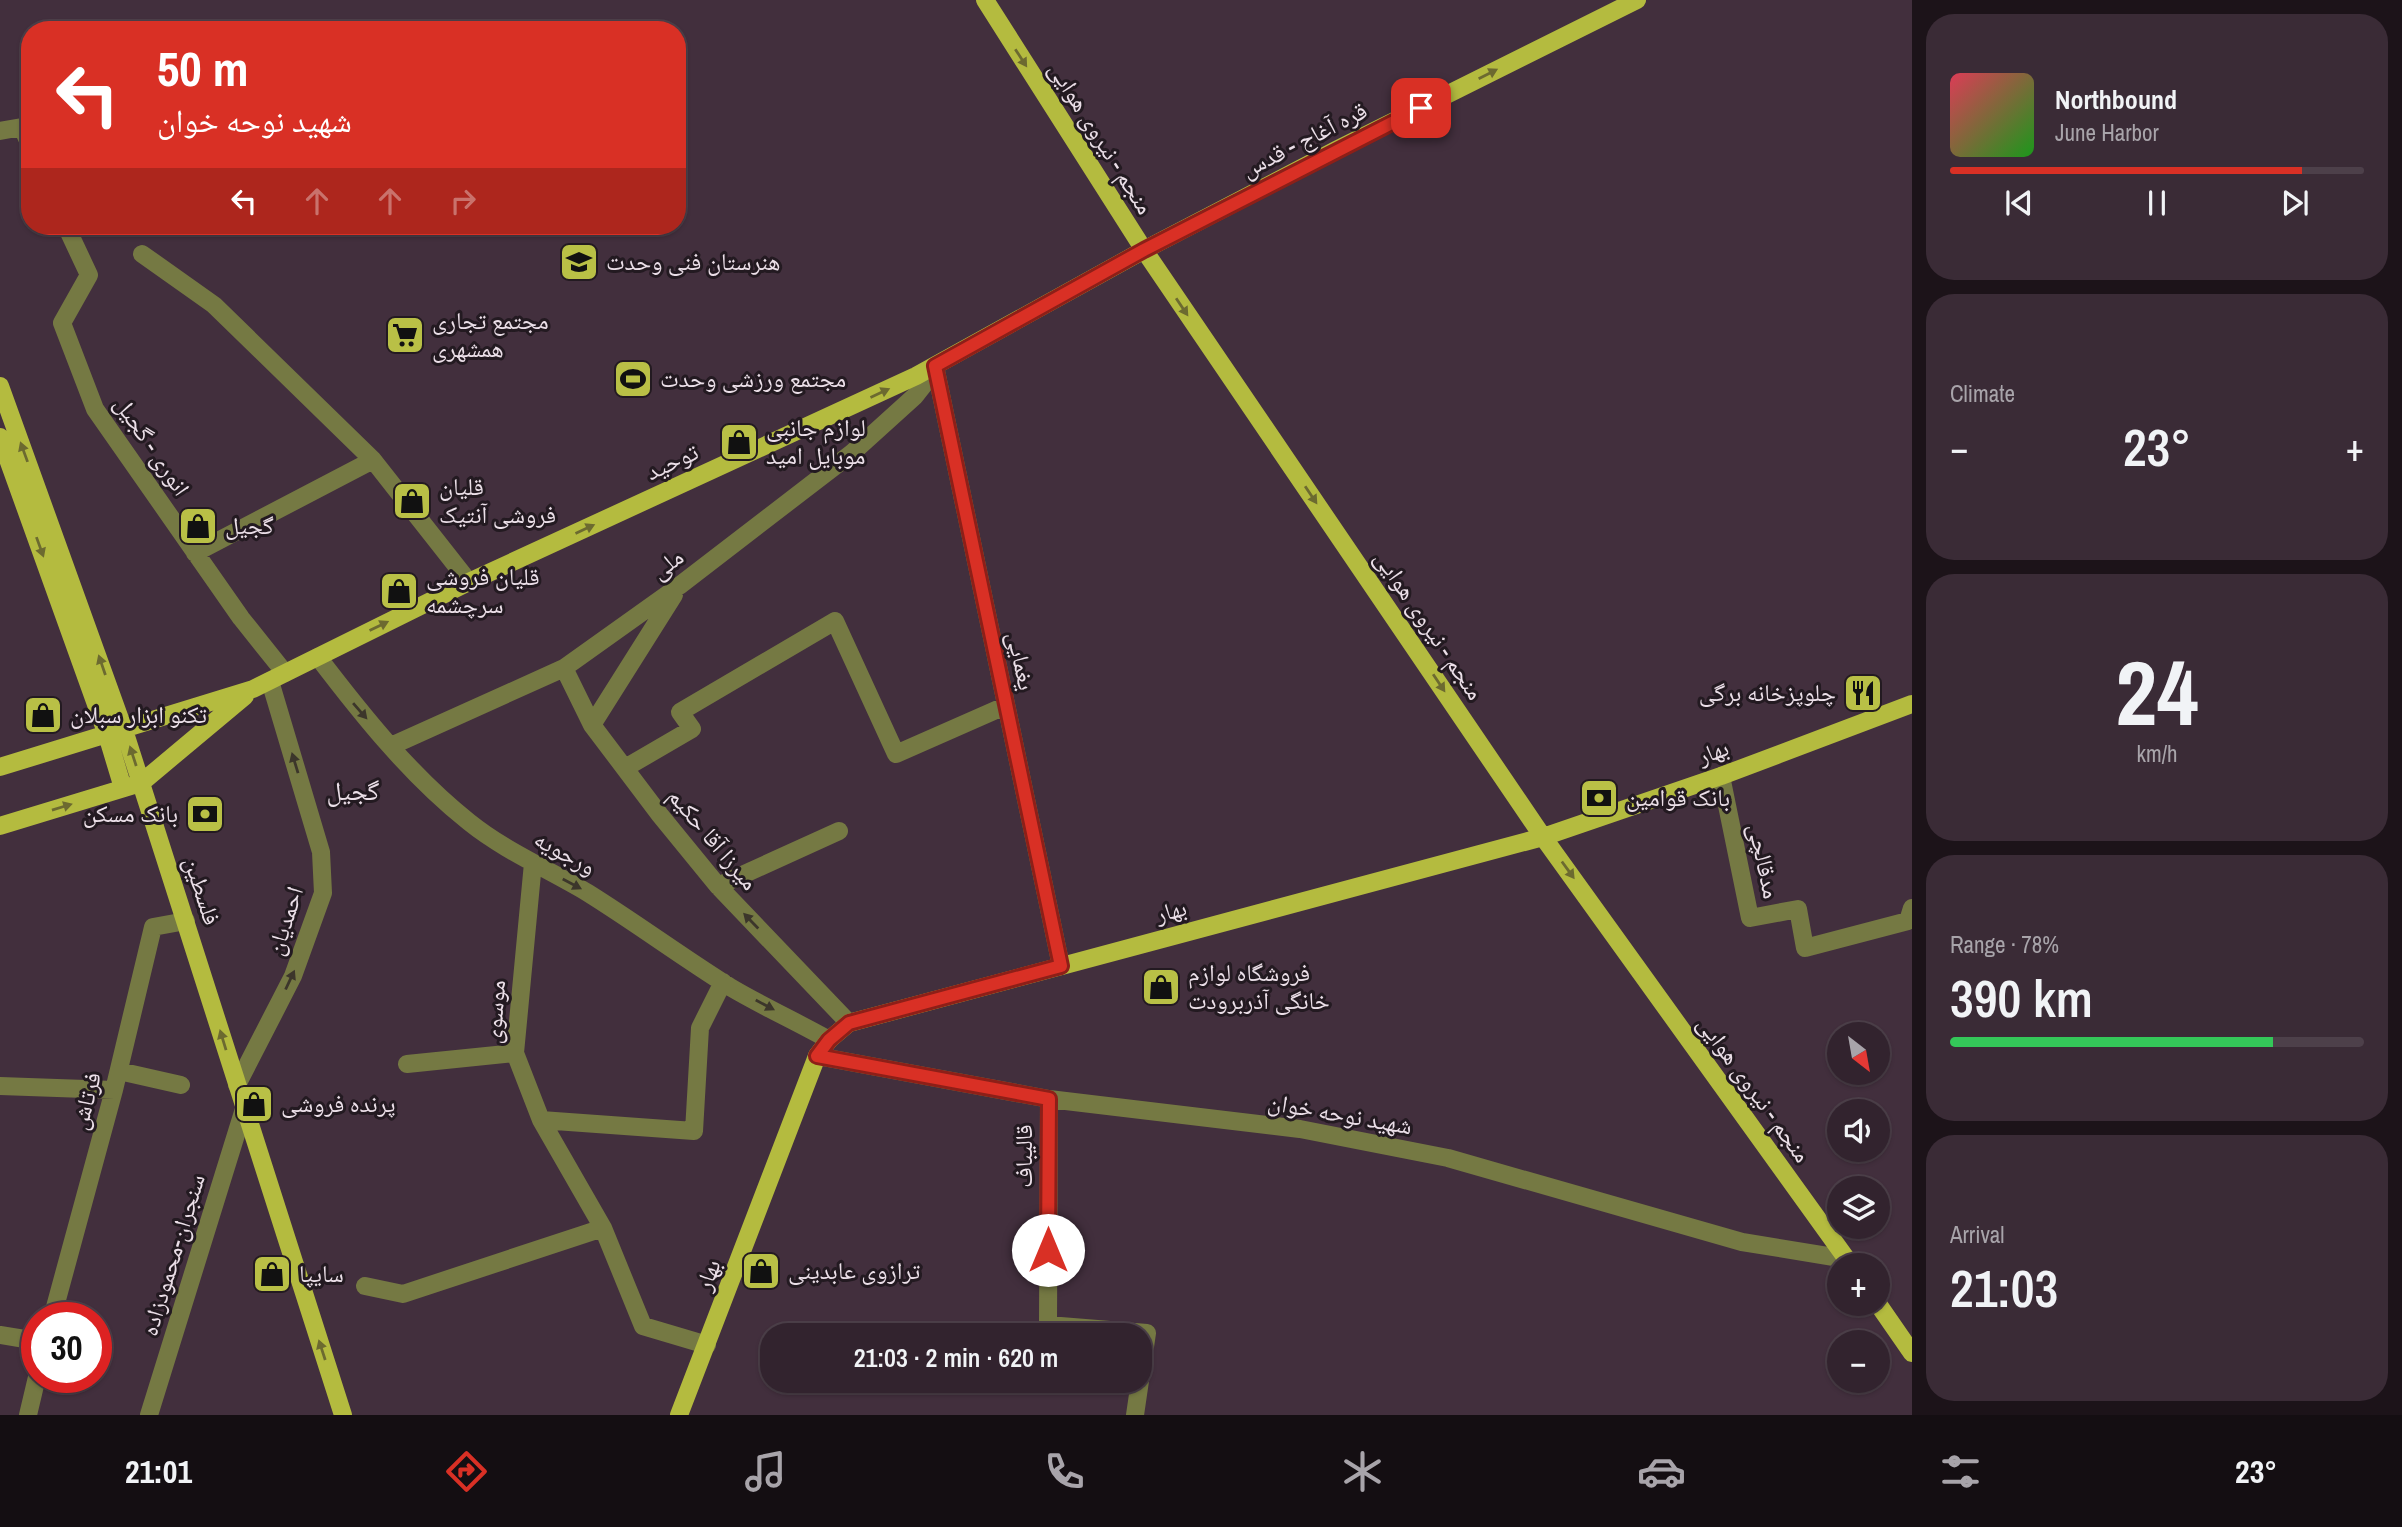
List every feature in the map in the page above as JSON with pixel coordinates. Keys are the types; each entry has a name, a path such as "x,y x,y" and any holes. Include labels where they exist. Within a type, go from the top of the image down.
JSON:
{"main road":[{"name":"منجم - نیروی هوایی","path":"985,0 1144,250 1543,836 1843,1253"},
{"name":"قره آغاج - قدس","path":"1144,250 1336,150 1637,0"},
{"name":"توحید","path":"253,689 469,582 935,366 1144,250"},
{"name":"فلسطین","path":"1,391 116,732 123,788"},
{"name":"فلسطین","path":"0,437 116,732 142,783 343,1415"},
{"path":"0,767 253,689"},
{"path":"0,826 142,783 253,689"},
{"name":"بهار","path":"679,1415 817,1056 829,1040 849,1023 1543,836 1721,776 1912,704"},
{"path":"1886,1316 1912,1353"}],"street":[{"path":"0,131 21,127"},
{"name":"انوری - گجیل","path":"70,235 89,275 62,323 95,409 241,618 278,677"},
{"path":"142,254 214,305 373,460 469,582"},
{"name":"ملی","path":"391,746 564,668 679,586 852,453 915,396 935,366"},
{"name":"یغمایی","path":"935,366 1061,966"},
{"path":"195,553 373,460"},
{"path":"592,725 679,586"},
{"path":"625,768 692,729 680,712 835,621 896,754 1005,706"},
{"name":"ورجویه","path":"318,657 391,746 434,792 470,823 508,849 587,892 723,982 829,1040"},
{"name":"میرزا آقا حکیم","path":"564,668 592,725 718,886 849,1023"},
{"name":"احمدیان","path":"237,1085 293,976 323,893 321,852 278,677"},
{"name":"مدقالچی","path":"1721,776 1751,918 1798,909 1805,948 1908,921 1912,908"},
{"path":"718,886 839,831"},
{"name":"موسوی","path":"533,863 515,1054 541,1120 603,1228 643,1326 707,1345"},
{"name":"فرتاش","path":"56,1302 119,1071 153,927 186,921"},
{"path":"541,1120 694,1131 700,1028 723,982"},
{"path":"407,1064 515,1054"},
{"name":"شهید نوحه خوان","path":"817,1056 1049,1099 1300,1129 1448,1158 1742,1242 1827,1258"},
{"path":"119,1071 181,1085"},
{"path":"0,1086 114,1090"},
{"name":"قالیباف","path":"1049,1099 1048,1325 1147,1333 1135,1415"},
{"name":"سنجران-محمودزاده","path":"149,1415 244,1108"},
{"path":"365,1286 402,1294 603,1228"},
{"path":"0,1335 21,1338"},
{"path":"28,1415 33,1393"}],"place":[{"name":"هنرستان فنی وحدت","path":"579,262"},
{"name":"مجتمع تجاری همشهری","path":"405,335"},
{"name":"مجتمع ورزشی وحدت","path":"633,379"},
{"name":"لوازم جانبی موبایل امید","path":"739,442"},
{"name":"قلیان فروشی آنتیک","path":"412,501"},
{"name":"گجیل","path":"198,526"},
{"name":"قلیان فروشی سرچشمه","path":"399,591"},
{"name":"چلوپزخانه برگی","path":"1863,693"},
{"name":"تکنو ابزار سبلان","path":"43,715"},
{"name":"بانک قوامین","path":"1599,798"},
{"name":"بانک مسکن","path":"205,814"},
{"name":"فروشگاه لوازم خانگی آذربرودت","path":"1161,987"},
{"name":"پرنده فروشی","path":"254,1104"},
{"name":"ترازوی عابدینی","path":"761,1271"},
{"name":"سایپا","path":"272,1274"}],"district":[{"name":"گجیل","path":"353,791"}],"route":[{"path":"1048,1250 1049,1099 817,1056 829,1040 849,1023 1061,966 935,366 1144,250 1421,108"}]}
